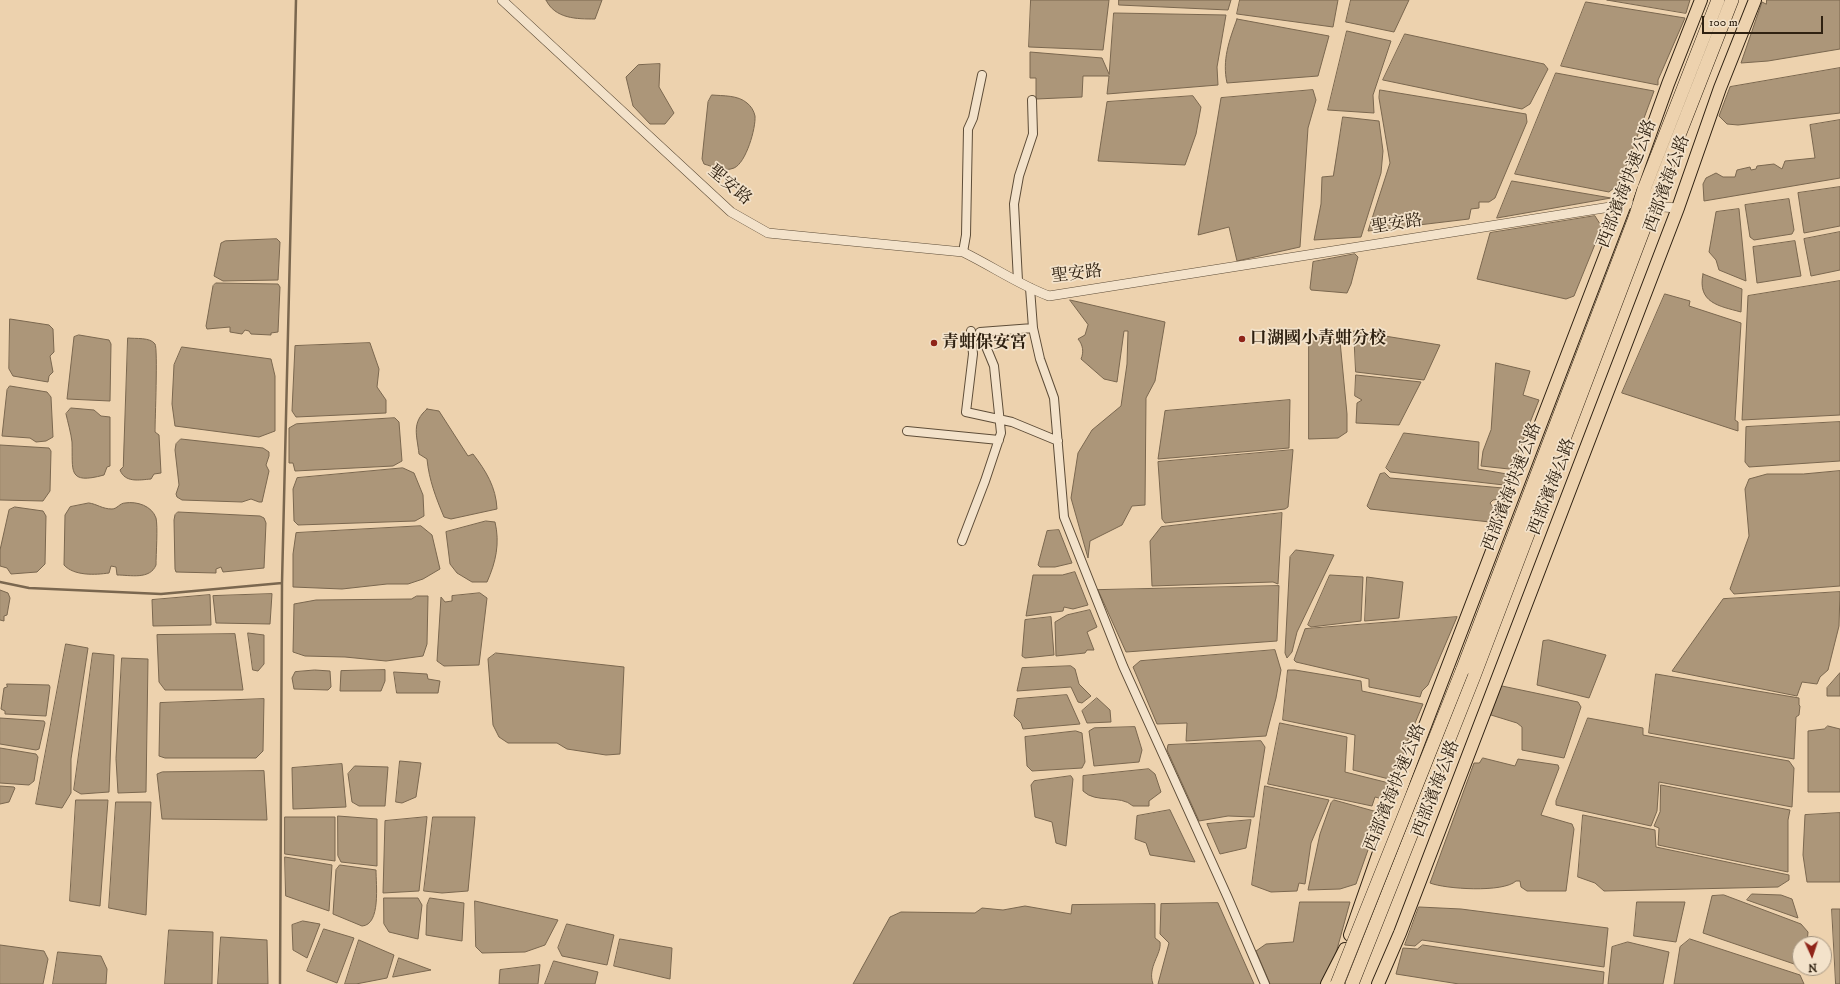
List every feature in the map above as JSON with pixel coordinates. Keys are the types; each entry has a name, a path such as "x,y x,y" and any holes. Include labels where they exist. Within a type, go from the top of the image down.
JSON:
{"highway":[{"name":"西部濱海快速公路","path":"1352,984 1468,673 1642,217 1718,0"},
{"name":"西部濱海快速公路","path":"1650,191 1732,0"},
{"name":"西部濱海快速公路","path":"1337,984 1468,673"}],"main road":[{"name":"西部濱海公路","path":"1337,984 1344,949 1405,778 1625,204 1700,0"},
{"name":"西部濱海公路","path":"1378,984 1403,926 1678,208 1720,88 1755,0"},
{"path":"1327,984 1344,949"}],"street":[{"name":"聖安路","path":"502,0 731,212 768,233 963,252 1030,288 1049,296 1316,255 1625,204 1678,208"},
{"path":"963,252 966,235 968,129 973,118 982,75"},
{"path":"1018,281 1014,204 1019,176 1033,134 1032,100"},
{"path":"1030,288 1033,328 1040,359 1054,398 1064,517 1122,666 1228,898 1265,984"},
{"path":"962,541 1001,433 994,366 980,332 1033,328"},
{"path":"971,331 973,354 966,412 1000,418 1058,441"},
{"path":"907,431 999,440"}],"shaded area":[{"path":"546,0 602,0 595,19 581,19 567,17 555,11"},
{"path":"1031,0 1109,0 1103,50 1029,47"},
{"path":"1119,0 1231,0 1228,10 1119,5"},
{"path":"1240,0 1338,0 1333,27 1237,14"},
{"path":"1351,0 1409,0 1394,32 1346,22"},
{"path":"1607,0 1690,0 1686,13"},
{"path":"1767,0 1840,0 1840,49 1768,61 1741,63 1762,2 1766,4"},
{"path":"1586,2 1685,18 1658,80 1658,85 1561,66"},
{"path":"1114,13 1226,15 1217,67 1218,85 1107,94 1109,76 1083,76 1082,97 1036,99 1036,78 1030,78 1030,52 1102,58 1109,74"},
{"path":"1237,19 1329,36 1318,76 1227,83 1225,66 1227,51"},
{"path":"1347,31 1391,41 1373,95 1374,113 1328,110"},
{"path":"1405,34 1544,64 1548,69 1530,104 1522,109 1383,80"},
{"path":"660,64 659,87 674,113 665,124 650,124 633,106 626,77 638,65"},
{"path":"1840,68 1840,113 1738,125 1727,124 1719,116 1730,87"},
{"path":"1556,73 1654,91 1620,183 1609,192 1515,174"},
{"path":"1313,90 1316,100 1308,128 1300,247 1237,261 1229,227 1198,235 1221,98"},
{"path":"1380,90 1526,114 1527,122 1495,198 1489,202 1479,202 1479,208 1471,209 1469,219 1368,231 1390,163 1379,98"},
{"path":"712,95 730,96 743,100 754,112 754,128 749,145 746,153 738,165 734,168 719,169 704,164 702,159 708,102"},
{"path":"1193,96 1201,107 1196,134 1185,165 1098,161 1107,102"},
{"path":"1343,117 1379,121 1383,151 1381,173 1361,237 1314,240 1321,204 1322,177 1333,176"},
{"path":"1840,120 1840,178 1704,201 1703,184 1706,178 1716,173 1723,177 1735,177 1737,170 1750,167 1751,170 1756,169 1757,166 1774,164 1782,169 1785,161 1815,158 1810,125"},
{"path":"1512,181 1611,198 1497,218"},
{"path":"1840,187 1840,226 1804,233 1798,193"},
{"path":"1789,199 1794,230 1792,234 1754,240 1750,237 1745,205"},
{"path":"1739,209 1746,281 1719,270 1716,260 1709,252 1716,212"},
{"path":"1595,216 1602,227 1574,296 1566,299 1477,279 1490,233"},
{"path":"1840,232 1840,270 1811,276 1804,239"},
{"path":"277,239 280,242 278,280 223,281 214,276 221,243 225,241"},
{"path":"1795,241 1801,276 1757,283 1753,247"},
{"path":"1355,254 1358,257 1347,293 1311,290 1313,262"},
{"path":"1703,274 1742,289 1741,312 1718,305 1707,297 1703,291"},
{"path":"1840,281 1840,415 1742,420 1748,296"},
{"path":"216,283 278,284 280,287 278,332 271,333 271,335 251,334 249,331 245,330 242,334 230,332 230,327 207,329 206,326 213,286"},
{"path":"1665,294 1690,301 1689,306 1741,323 1735,420 1738,422 1738,431 1622,393"},
{"path":"1070,300 1165,322 1155,381 1146,398 1145,505 1132,506 1122,525 1090,541 1088,558 1071,498 1078,453 1092,430 1121,406 1127,364 1128,331 1124,331 1117,382 1104,379 1081,359 1082,349 1078,339 1085,335 1088,325"},
{"path":"10,319 49,325 53,329 54,352 50,356 53,372 49,376 48,382 13,376 9,369"},
{"path":"1354,331 1440,345 1424,380 1356,372"},
{"path":"1309,333 1340,341 1347,414 1347,432 1338,438 1309,439"},
{"path":"79,335 109,340 111,344 110,401 67,399 74,337"},
{"path":"128,338 150,340 155,344 156,349 155,432 159,435 161,473 154,474 151,479 129,479 122,474 120,470 123,467"},
{"path":"370,343 379,369 377,387 386,400 386,413 296,417 292,411 295,346"},
{"path":"182,347 271,359 275,376 275,431 259,437 175,426 172,404 174,365"},
{"path":"1496,363 1530,371 1523,395 1539,400 1511,470 1481,466 1483,451 1491,430"},
{"path":"1356,375 1421,382 1399,425 1356,423 1357,403 1362,400 1355,396"},
{"path":"10,386 47,392 51,397 53,437 46,441 36,442 30,438 2,436 7,390"},
{"path":"1290,400 1289,448 1158,459 1165,411"},
{"path":"71,408 94,410 101,416 110,417 110,466 107,467 104,475 84,478 78,477 74,473 72,461 72,439 66,414"},
{"path":"427,409 439,411 468,456 473,454 478,460 490,480 495,494 497,509 451,519 444,517 433,489 427,459 419,454 416,435 419,419"},
{"path":"395,418 399,422 402,461 393,466 295,471 293,463 289,463 289,428 296,424"},
{"path":"1840,422 1840,461 1749,467 1745,462 1746,427"},
{"path":"1404,433 1479,442 1478,469 1507,474 1504,485 1390,472 1386,468"},
{"path":"181,439 263,448 269,452 266,465 269,471 262,502 251,499 242,502 182,500 177,497 176,494 179,485 175,450 176,444"},
{"path":"0,445 49,448 51,451 50,491 43,501 0,500"},
{"path":"1293,450 1288,507 1285,509 1165,523 1162,519 1158,462"},
{"path":"403,468 414,473 423,495 424,516 415,521 298,525 294,521 293,489 297,478"},
{"path":"1840,471 1840,586 1734,594 1730,589 1749,536 1745,489 1749,479 1767,474 1803,474"},
{"path":"1385,473 1390,478 1503,488 1500,499 1493,500 1490,503 1495,510 1490,522 1370,509 1367,506 1380,474"},
{"path":"89,503 112,509 123,503 134,503 144,505 151,510 156,518 157,527 156,565 153,570 139,576 117,575 116,567 111,566 109,573 85,574 68,569 64,565 65,515 70,507"},
{"path":"15,507 43,511 46,516 45,564 37,572 11,574 7,568 0,566 0,550 9,510"},
{"path":"178,512 260,516 264,518 266,523 264,568 223,572 221,567 216,569 216,573 176,572 174,520 175,515"},
{"path":"1282,513 1278,584 1273,582 1152,586 1150,541 1161,527"},
{"path":"486,521 495,522 497,545 495,560 487,582 472,582 457,573 450,564 446,532"},
{"path":"421,526 432,535 440,569 423,579 408,584 387,584 342,589 293,587 293,554 296,533"},
{"path":"1059,530 1072,563 1055,567 1040,567 1038,565 1047,531"},
{"path":"1296,550 1334,555 1297,632 1292,652 1287,658 1285,653 1290,557"},
{"path":"1075,572 1088,605 1073,609 1064,607 1063,611 1026,616 1033,575 1062,575"},
{"path":"1330,575 1363,577 1361,621 1311,627 1308,625"},
{"path":"1367,577 1403,582 1399,618 1365,621"},
{"path":"1279,586 1277,641 1126,652 1098,590"},
{"path":"0,590 8,593 10,598 7,615 4,616 4,621 0,620"},
{"path":"1840,592 1839,626 1828,670 1820,677 1817,684 1802,682 1797,696 1672,671 1723,599"},
{"path":"480,593 487,598 479,665 444,666 437,661 441,597 445,602 452,601 452,596"},
{"path":"272,594 270,624 216,623 213,596"},
{"path":"210,595 211,625 153,626 152,600"},
{"path":"417,596 428,596 427,644 423,656 386,661 345,657 305,656 293,652 294,604 316,600 411,599"},
{"path":"1090,610 1097,627 1087,632 1094,650 1087,650 1085,653 1056,656 1055,622 1067,615"},
{"path":"1051,617 1054,655 1025,658 1022,656 1025,620"},
{"path":"1457,617 1428,685 1422,691 1420,697 1369,687 1369,679 1296,662 1294,660 1305,629"},
{"path":"248,633 264,635 264,664 258,671 253,670"},
{"path":"235,634 243,690 165,690 159,682 157,635"},
{"path":"1549,640 1606,655 1589,698 1537,685 1543,641"},
{"path":"66,644 88,648 71,759 71,793 62,808 36,804"},
{"path":"1275,650 1281,670 1276,698 1266,736 1186,741 1187,723 1157,724 1133,667 1140,661"},
{"path":"93,653 114,655 109,792 81,794 74,790"},
{"path":"496,653 624,667 620,754 606,755 567,749 557,743 508,743 499,737 493,725 488,659"},
{"path":"122,658 148,659 146,792 118,793 116,759"},
{"path":"1071,666 1075,669 1079,684 1091,696 1082,703 1078,702 1071,687 1017,691 1022,668"},
{"path":"315,670 330,671 331,687 328,690 294,689 292,678 295,672"},
{"path":"385,670 385,681 381,691 340,691 341,671"},
{"path":"1288,670 1361,681 1362,691 1423,704 1405,747 1402,763 1393,780 1353,770 1355,735 1283,720"},
{"path":"394,672 427,674 428,679 440,681 438,693 397,693"},
{"path":"1840,673 1840,696 1827,696 1827,688"},
{"path":"1656,674 1799,698 1800,706 1799,715 1796,717 1794,759 1649,733"},
{"path":"7,684 49,685 46,716 5,714 5,711 1,709 4,688 7,687"},
{"path":"1502,686 1578,702 1581,707 1564,758 1522,750 1522,727 1517,723 1491,715"},
{"path":"1067,695 1080,724 1023,729 1021,723 1014,716 1017,699"},
{"path":"1097,698 1110,710 1111,722 1087,723 1082,711"},
{"path":"264,699 263,751 256,758 165,758 159,756 160,703"},
{"path":"0,718 44,721 45,723 39,749 36,750 0,744"},
{"path":"1588,718 1643,728 1643,735 1789,761 1794,768 1792,807 1659,782 1657,811 1651,826 1556,805 1556,801"},
{"path":"1280,723 1347,737 1345,772 1393,784 1387,800 1375,797 1372,806 1268,784"},
{"path":"1828,726 1840,729 1840,792 1808,792 1808,731 1824,729"},
{"path":"1135,727 1142,750 1139,762 1094,766 1089,731 1094,728"},
{"path":"1076,731 1082,733 1085,762 1082,768 1032,771 1027,766 1025,737"},
{"path":"1261,741 1265,747 1254,817 1228,816 1199,821 1167,750 1168,745"},
{"path":"0,748 36,754 38,757 34,781 29,785 0,783"},
{"path":"1483,758 1515,766 1518,759 1558,765 1559,768 1541,815 1572,824 1574,829 1566,891 1527,891 1521,887 1520,881 1499,887 1474,889 1448,887 1430,883 1474,763 1479,763"},
{"path":"400,761 421,763 416,797 402,803 396,802"},
{"path":"342,764 346,807 293,809 292,768"},
{"path":"355,766 388,767 385,806 359,806 352,802 348,774"},
{"path":"1149,769 1155,774 1161,792 1149,801 1149,806 1133,806 1122,800 1094,797 1083,791 1083,776"},
{"path":"264,771 267,820 162,819 157,774 162,772"},
{"path":"1071,776 1073,779 1066,846 1056,843 1052,822 1035,817 1031,785 1034,781"},
{"path":"1661,785 1790,810 1788,820 1788,872 1658,845 1659,828 1654,826 1660,812"},
{"path":"0,786 15,788 9,802 0,804"},
{"path":"1265,786 1329,800 1311,843 1305,884 1299,883 1297,891 1271,892 1252,885"},
{"path":"76,800 108,800 100,906 70,901"},
{"path":"1334,800 1381,813 1356,884 1340,889 1308,890 1320,834 1331,803"},
{"path":"116,802 151,802 146,915 109,908"},
{"path":"1170,810 1195,862 1150,855 1146,843 1135,839 1137,816"},
{"path":"1840,813 1840,882 1807,882 1803,855 1805,815"},
{"path":"1583,815 1655,830 1656,847 1789,875 1789,880 1778,887 1604,891 1595,883 1578,877"},
{"path":"338,816 377,819 377,866 341,862 338,856"},
{"path":"285,817 335,817 335,861 285,854"},
{"path":"427,817 419,891 383,893 385,821"},
{"path":"433,817 475,817 468,891 442,893 424,891"},
{"path":"1251,820 1246,848 1220,854 1207,824"},
{"path":"285,857 332,865 329,911 286,896"},
{"path":"340,865 376,870 377,894 375,912 368,924 362,926 333,914 336,870"},
{"path":"1752,894 1781,895 1792,899 1798,918 1747,900"},
{"path":"1724,895 1801,924 1808,932 1808,936 1792,936 1792,963 1703,933 1712,896"},
{"path":"384,898 418,898 422,905 418,939 389,932 384,924"},
{"path":"430,898 464,903 462,941 426,935 427,905"},
{"path":"475,901 558,920 545,945 525,952 482,953 476,947"},
{"path":"1300,902 1350,902 1336,953 1323,984 1270,984 1256,951 1266,944 1293,942"},
{"path":"1637,902 1685,902 1676,942 1634,936"},
{"path":"1218,903 1254,984 1158,984 1169,943 1160,934 1161,904"},
{"path":"1155,904 1155,938 1160,942 1160,947 1153,966 1153,984 853,984 890,917 901,912 975,913 982,908 1003,910 1025,906 1071,914 1072,905"},
{"path":"1419,907 1461,909 1608,928 1604,967 1422,940 1415,946 1405,945"},
{"path":"1832,909 1840,909 1840,984 1836,984"},
{"path":"303,921 320,924 307,958 293,950 292,925"},
{"path":"567,924 614,935 607,965 562,956 558,948"},
{"path":"324,929 354,938 337,983 307,971"},
{"path":"169,930 213,932 212,984 165,984"},
{"path":"221,937 267,940 268,984 218,984"},
{"path":"620,939 672,948 670,979 614,966"},
{"path":"1690,939 1792,972 1792,976 1800,976 1804,984 1674,984 1680,947"},
{"path":"359,940 394,955 387,978 356,984 345,984"},
{"path":"1628,942 1669,952 1663,984 1608,984 1612,947"},
{"path":"0,945 44,951 48,959 43,984 0,984"},
{"path":"1423,945 1604,972 1603,984 1459,984 1396,974 1403,948 1417,949"},
{"path":"58,952 101,956 107,969 106,984 53,984"},
{"path":"399,958 431,970 393,977"},
{"path":"554,961 598,972 595,984 545,984"},
{"path":"540,965 538,984 499,984 500,970"}],"waterway":[{"path":"280,984 282,583 296,0"},
{"path":"0,582 29,588 161,594 282,583"}],"place":[{"name":"口湖國小青蚶分校","path":"1242,339"},
{"name":"青蚶保安宮","path":"934,343"}]}
